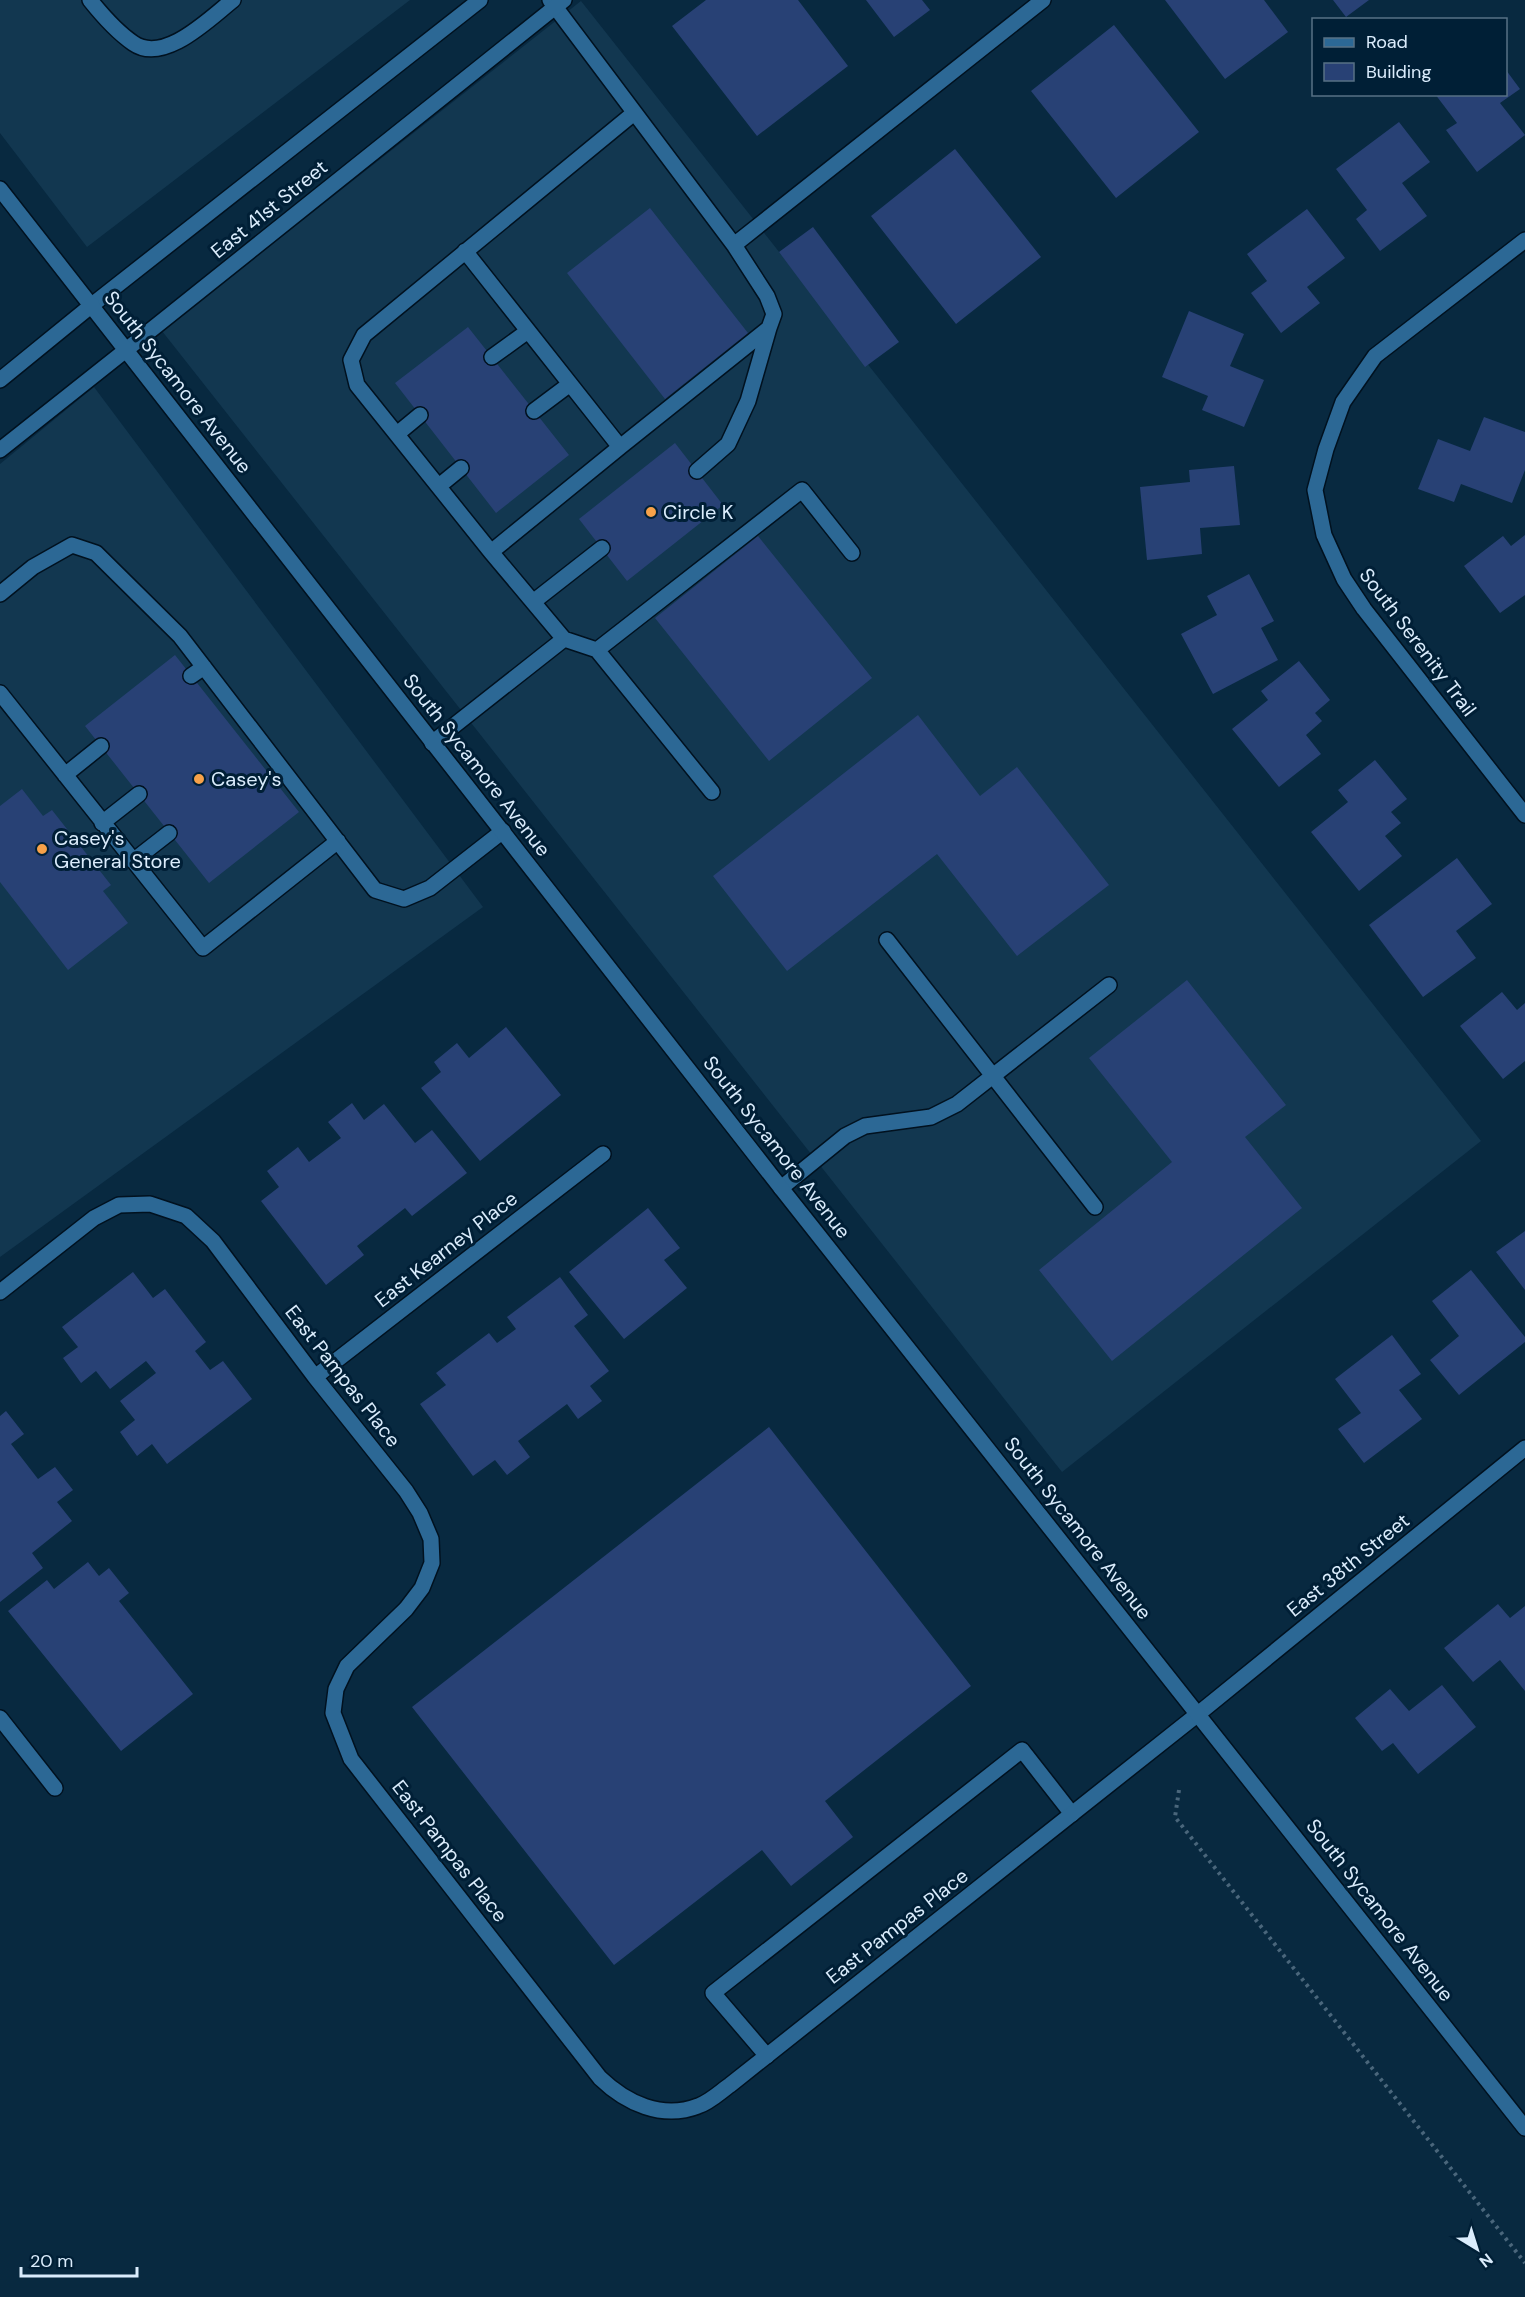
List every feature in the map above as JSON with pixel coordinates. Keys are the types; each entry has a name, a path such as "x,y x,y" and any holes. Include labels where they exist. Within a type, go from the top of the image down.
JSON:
{"street":[{"path":"90,0 134,44 149,49 163,48 182,40 230,1"},
{"name":"East 41st Street","path":"0,380 480,0"},
{"path":"734,245 1043,0"},
{"path":"556,2 634,113 734,245 767,296 774,314 748,401 728,444 697,471"},
{"name":"East 41st Street","path":"0,450 556,2"},
{"path":"634,113 363,334 351,360 357,385 491,552 564,639 597,650 712,792"},
{"name":"South Sycamore Avenue","path":"0,189 781,1188 1525,2128"},
{"name":"South Serenity Trail","path":"1525,240 1376,356 1343,402 1326,449 1315,490 1324,536 1344,579 1364,609 1525,815"},
{"path":"465,251 620,447"},
{"path":"491,552 769,328"},
{"path":"492,357 528,331"},
{"path":"534,411 570,384"},
{"path":"397,434 420,415"},
{"path":"439,486 461,468"},
{"path":"597,650 802,490 852,553"},
{"path":"0,594 33,567 72,544 96,553 180,636 197,671 265,758 338,841 375,890 404,899 430,888 503,831"},
{"path":"533,602 602,548"},
{"path":"432,743 564,639"},
{"path":"0,693 203,948 338,841"},
{"path":"65,775 101,746"},
{"path":"102,823 139,795"},
{"path":"133,861 169,833"},
{"path":"887,940 1095,1207"},
{"path":"781,1188 845,1136 866,1126 931,1117 957,1104 1109,984"},
{"name":"East Kearney Place","path":"315,1377 603,1154"},
{"name":"East Pampas Place","path":"0,1292 94,1218 119,1205 150,1204 186,1216 213,1241 315,1377 406,1491 420,1513 431,1539 432,1563 422,1588 405,1609 346,1666 336,1689 333,1713 351,1759 600,2078 616,2093 650,2110 683,2110 700,2106 716,2096 1198,1714"},
{"name":"East 38th Street","path":"1198,1714 1525,1448"},
{"path":"0,1718 55,1788"},
{"path":"767,2056 713,1993 1022,1750 1072,1814"}],"path":[{"path":"1179,1790 1175,1817 1525,2263"}],"shaded area":[{"path":"0,0 410,0 87,247 0,133"},
{"path":"581,1 1481,1141 1062,1472 162,331"},
{"path":"94,387 483,907 0,1257 0,464"}],"building":[{"path":"706,0 798,0 848,66 757,136 672,26"},
{"path":"866,0 922,0 930,10 894,37"},
{"path":"1165,0 1264,0 1288,32 1225,79"},
{"path":"1333,0 1369,0 1346,17"},
{"path":"1114,25 1199,132 1116,198 1031,91"},
{"path":"1507,71 1520,89 1500,103 1525,135 1477,172 1446,130 1457,123 1437,96 1507,96"},
{"path":"1399,122 1430,162 1402,183 1427,216 1380,251 1356,219 1367,210 1336,169"},
{"path":"955,149 1041,257 956,324 871,216"},
{"path":"650,208 748,333 665,399 567,273"},
{"path":"1307,209 1345,258 1307,287 1320,303 1281,333 1251,293 1267,281 1247,254"},
{"path":"813,227 899,342 865,367 779,252"},
{"path":"1189,311 1244,334 1230,366 1264,380 1244,427 1202,410 1208,396 1162,377"},
{"path":"468,327 569,455 496,513 395,383"},
{"path":"1484,417 1525,432 1525,470 1512,503 1461,484 1454,502 1418,489 1438,439 1470,451"},
{"name":"Circle K","path":"675,443 723,505 627,581 579,519"},
{"path":"1234,466 1240,525 1200,528 1202,554 1147,560 1140,487 1190,482 1189,470"},
{"path":"1525,535 1525,595 1500,613 1464,566 1503,536 1511,546"},
{"path":"758,536 872,678 769,761 655,618"},
{"path":"1249,574 1274,621 1261,628 1278,660 1213,694 1181,634 1217,615 1207,596"},
{"name":"Casey's","path":"175,655 299,812 209,883 85,726"},
{"path":"1299,661 1330,700 1315,713 1322,721 1306,735 1321,754 1279,787 1232,729 1268,700 1261,691"},
{"path":"918,715 980,796 1017,767 1109,885 1017,956 937,854 787,971 713,876"},
{"path":"1375,760 1407,799 1391,812 1401,823 1385,836 1402,856 1359,891 1311,832 1348,802 1338,790"},
{"name":"Casey's General Store","path":"22,789 43,816 52,810 111,885 103,891 128,923 68,970 0,882 0,806"},
{"path":"1457,858 1492,904 1456,931 1476,958 1423,997 1369,925"},
{"path":"1187,980 1286,1105 1245,1137 1302,1208 1112,1361 1039,1270 1172,1162 1089,1058"},
{"path":"1502,992 1517,1010 1525,1003 1525,1061 1503,1079 1460,1026"},
{"path":"506,1027 561,1095 480,1161 421,1088 441,1072 434,1062 457,1043 469,1058"},
{"path":"352,1103 364,1120 384,1104 415,1143 432,1130 467,1173 412,1216 405,1208 357,1246 364,1255 326,1285 261,1201 279,1187 267,1171 298,1147 309,1162 341,1138 328,1122"},
{"path":"648,1208 680,1248 664,1260 687,1288 624,1339 569,1272"},
{"path":"1525,1231 1525,1290 1496,1252"},
{"path":"1471,1270 1525,1337 1525,1342 1459,1395 1430,1360 1459,1336 1432,1301"},
{"path":"133,1272 153,1298 165,1289 206,1342 195,1351 210,1370 223,1361 252,1399 167,1464 152,1444 137,1456 120,1432 135,1420 120,1401 156,1373 146,1361 110,1389 96,1371 81,1383 63,1358 78,1347 62,1327"},
{"path":"560,1277 588,1315 574,1326 609,1371 590,1386 602,1401 578,1419 567,1404 518,1441 530,1457 507,1475 495,1460 473,1476 420,1404 446,1385 436,1373 489,1333 497,1343 516,1329 507,1317"},
{"path":"1392,1335 1421,1374 1399,1390 1422,1419 1364,1463 1338,1429 1361,1413 1335,1379"},
{"path":"6,1411 24,1434 11,1444 38,1479 55,1467 73,1490 57,1502 72,1521 32,1553 43,1568 0,1602 0,1416"},
{"path":"769,1427 971,1686 825,1801 853,1837 791,1886 762,1850 614,1965 412,1707"},
{"path":"88,1562 99,1576 109,1568 129,1593 119,1601 193,1694 121,1751 8,1611 47,1580 54,1589"},
{"path":"1498,1604 1510,1618 1525,1606 1525,1691 1500,1660 1473,1682 1444,1648"},
{"path":"1442,1685 1476,1727 1418,1774 1393,1743 1382,1751 1355,1718 1390,1689 1409,1711"}],"place":[{"name":"Circle K","path":"651,512"},
{"name":"Casey's","path":"199,779"},
{"name":"Casey's General Store","path":"42,849"}]}
